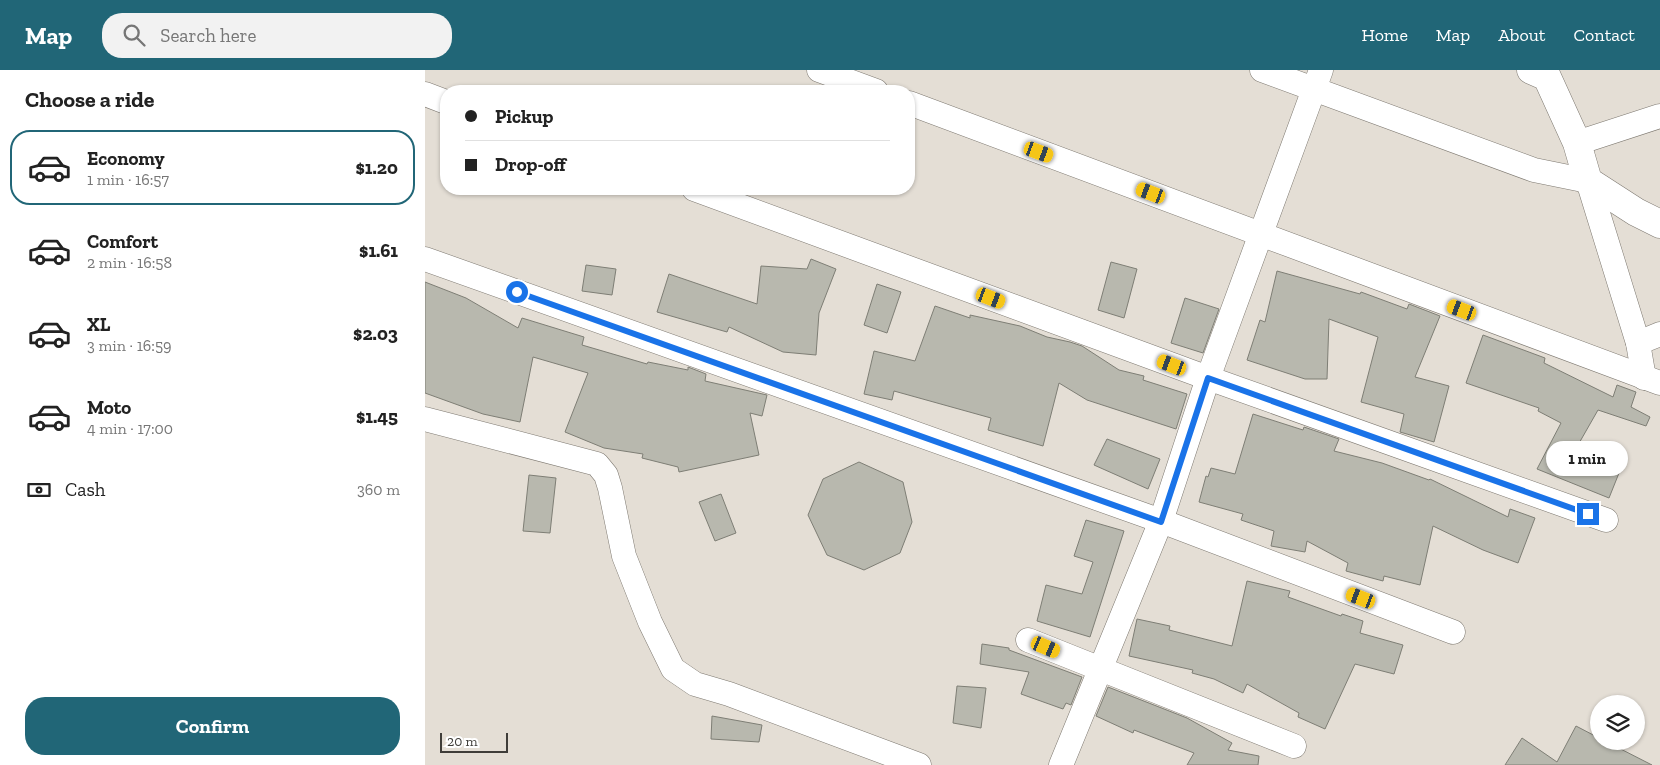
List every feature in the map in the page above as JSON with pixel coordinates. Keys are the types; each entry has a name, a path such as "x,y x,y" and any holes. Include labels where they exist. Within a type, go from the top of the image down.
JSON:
{"street":[{"path":"819,70 860,85"},
{"path":"1262,70 1318,80 1534,170 1587,181 1636,212 1660,224"},
{"path":"1542,72 1577,143 1637,343 1652,380"},
{"path":"1061,765 1161,522 1208,378 1318,80"},
{"path":"425,94 440,100"},
{"path":"915,105 1652,380"},
{"path":"1577,143 1660,116"},
{"path":"710,195 1208,378 1606,520"},
{"path":"425,259 1161,522 1453,632"},
{"path":"1637,343 1660,334"},
{"path":"425,419 597,464 605,475 610,488 624,556 650,622 673,669 695,684 729,694 919,765"},
{"path":"1028,640 1294,746"}],"building":[{"path":"811,259 836,269 819,313 816,355 783,352 729,327 727,332 657,312 669,274 757,304 761,266 807,269"},
{"path":"1111,262 1137,269 1124,318 1098,310"},
{"path":"586,265 616,269 612,295 582,291"},
{"path":"1277,271 1360,294 1361,292 1407,309 1409,304 1440,316 1415,377 1449,386 1434,442 1400,432 1404,414 1361,402 1378,337 1329,319 1327,379 1305,379 1247,360 1260,320 1265,322"},
{"path":"425,282 466,298 518,328 522,318 584,337 582,345 647,364 648,362 688,370 688,367 706,374 705,381 767,395 762,416 750,413 759,455 679,472 678,467 642,458 643,454 604,448 565,432 588,373 533,357 520,422 483,414 425,393"},
{"path":"877,284 901,292 887,333 864,325"},
{"path":"1185,298 1219,309 1203,353 1171,343"},
{"path":"935,306 970,318 970,315 1020,326 1047,337 1082,346 1119,370 1144,376 1143,380 1187,394 1176,429 1087,400 1059,383 1043,446 988,430 991,418 894,391 892,400 864,394 874,351 915,361"},
{"path":"1483,335 1545,358 1544,363 1613,397 1617,385 1636,392 1631,407 1650,417 1646,426 1598,410 1574,452 1619,473 1609,498 1537,469 1561,423 1538,411 1539,408 1466,383"},
{"path":"1253,414 1303,430 1304,427 1339,439 1334,451 1382,463 1430,479 1508,517 1510,509 1535,518 1518,563 1483,550 1433,526 1420,585 1384,576 1383,581 1346,571 1348,563 1307,541 1305,552 1271,546 1274,531 1241,520 1243,514 1199,502 1206,476 1208,477 1211,468 1235,474"},
{"path":"1107,439 1160,459 1148,489 1094,465"},
{"path":"859,462 903,482 912,522 900,553 864,570 827,555 808,515 823,479"},
{"path":"529,475 556,478 550,533 523,531"},
{"path":"721,494 736,533 715,541 699,502"},
{"path":"1086,520 1124,531 1090,637 1037,621 1046,585 1082,594 1093,562 1074,556"},
{"path":"1247,581 1290,591 1288,597 1341,616 1342,614 1363,621 1360,633 1403,645 1394,674 1355,664 1325,729 1298,717 1299,713 1247,684 1243,693 1214,679 1192,673 1193,670 1129,656 1137,619 1170,626 1169,630 1232,646"},
{"path":"982,644 1009,648 1009,650 1082,677 1071,705 1066,703 1063,709 1021,694 1029,672 980,664"},
{"path":"957,686 986,688 981,728 953,723"},
{"path":"1108,687 1187,718 1232,743 1228,750 1259,756 1258,765 1187,765 1194,753 1134,730 1133,733 1096,716"},
{"path":"712,716 762,725 759,742 711,739"},
{"path":"1576,726 1590,733 1590,750 1623,750 1652,765 1505,765 1522,738 1557,762"}],"route":[{"path":"517,292 1161,522 1208,378 1588,514"}]}
